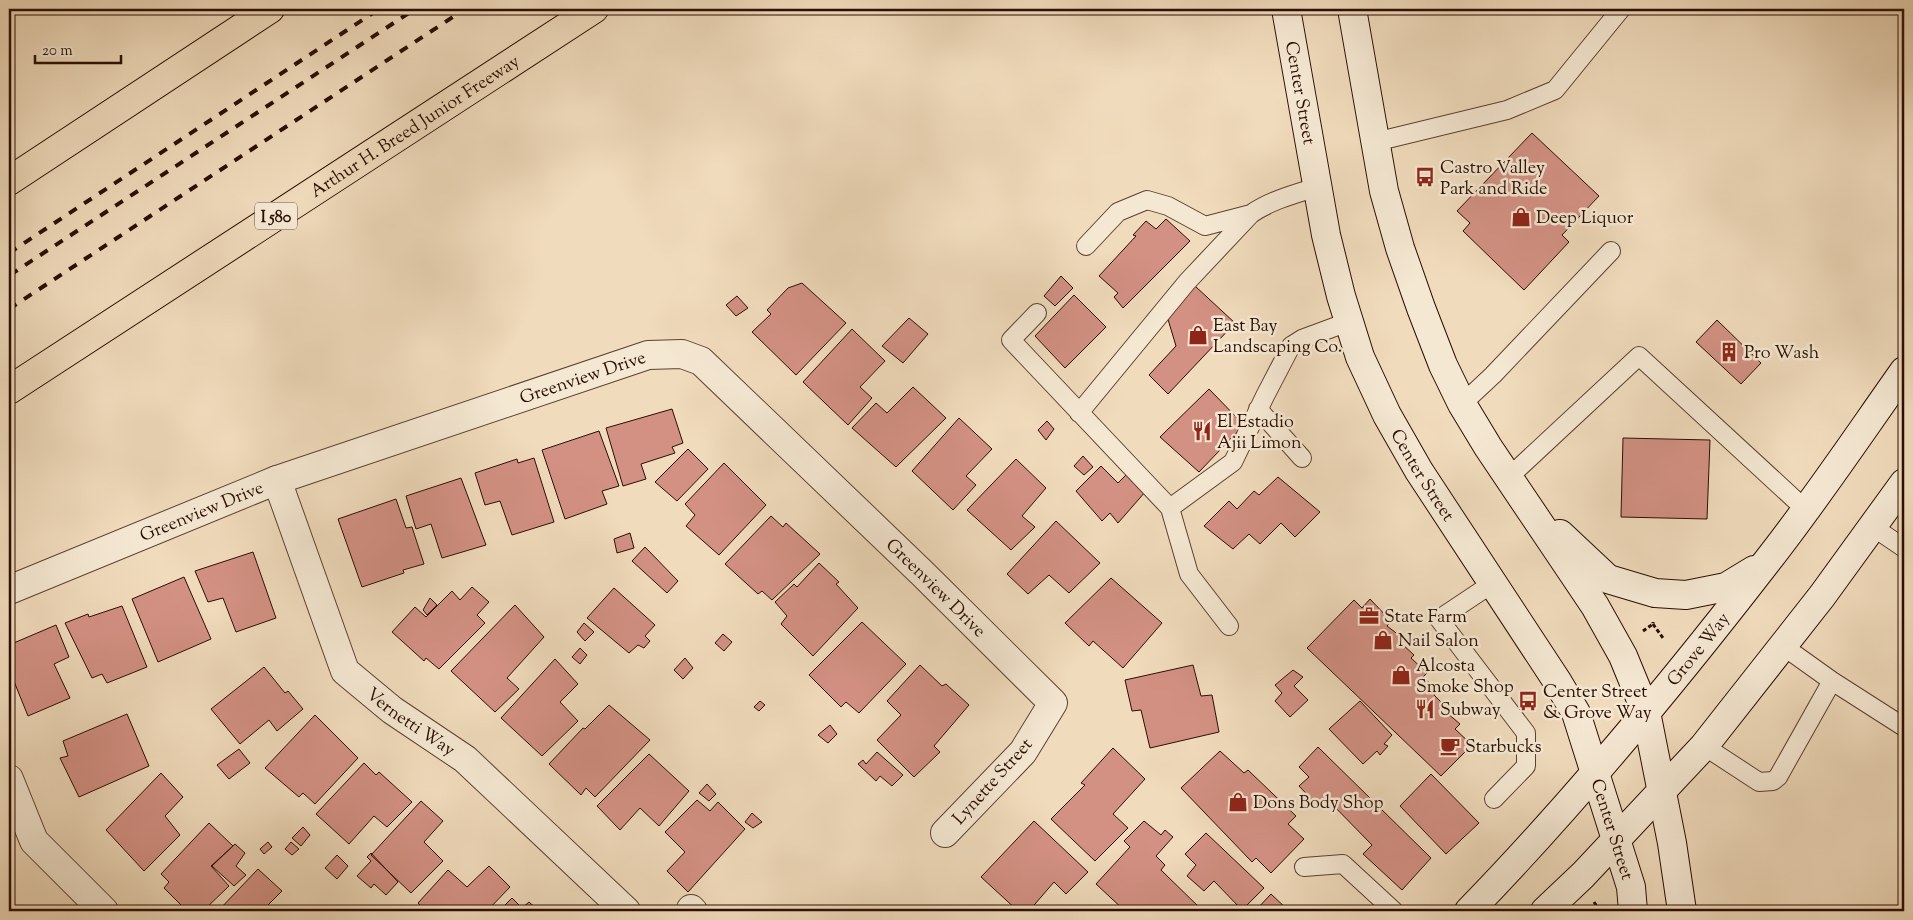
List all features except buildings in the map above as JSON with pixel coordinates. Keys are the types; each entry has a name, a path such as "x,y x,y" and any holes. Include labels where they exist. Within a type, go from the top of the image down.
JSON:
{"highway":[{"path":"9,180 270,9"},
{"name":"Arthur H. Breed Junior Freeway","path":"9,390 594,9"}],"main road":[{"name":"Center Street","path":"1286,9 1317,187 1348,322 1374,387 1418,471 1571,704 1595,772 1631,887 1633,911"},
{"path":"1352,9 1384,191 1400,248 1432,337 1462,404 1607,627 1623,656 1646,712 1674,850 1682,911"},
{"name":"Greenview Drive","path":"9,590 277,480 648,355 682,354 701,361 1053,702"},
{"name":"Grove Way","path":"1469,911 1595,772 1675,679 1766,563 1904,371"},
{"name":"Vernetti Way","path":"277,480 345,671 392,710 465,759 626,911"},
{"path":"1545,911 1616,840 1704,746 1822,596 1904,483"},
{"path":"1524,501 1608,579 1656,592 1686,595 1726,587 1766,563"},
{"name":"Lynette Street","path":"945,833 1023,752 1053,702"},
{"path":"9,778 34,841 104,911"}],"lane":[{"path":"1375,142 1506,110 1555,90 1621,9"},
{"path":"1079,413 1187,282 1251,214 1290,195 1317,187"},
{"path":"1086,246 1118,212 1146,200 1168,206 1205,226 1251,214"},
{"path":"1462,404 1493,375 1611,251"},
{"path":"1037,313 1011,340 1170,508 1190,574 1229,626"},
{"path":"1170,508 1233,462 1291,346 1302,339 1348,322"},
{"path":"1509,478 1639,356 1805,509"},
{"path":"1258,409 1302,458"},
{"path":"1872,526 1904,548"},
{"path":"1493,584 1439,619 1526,733 1526,766 1494,799"},
{"path":"1783,646 1832,681 1904,727"},
{"path":"1704,746 1751,778 1759,782 1772,781 1778,777 1832,681"},
{"path":"1304,867 1343,864 1394,911"}],"path":[{"path":"9,24 15,10 18,9"},
{"path":"1653,624 1663,638"}],"railway":[{"path":"9,253 379,9"},
{"path":"10,275 415,9"},
{"path":"9,309 465,9"}],"place":[{"name":"Castro Valley Park and Ride","path":"1425,177"},
{"name":"Deep Liquor","path":"1521,217"},
{"name":"East Bay Landscaping Co.","path":"1198,335"},
{"name":"Pro Wash","path":"1729,352"},
{"name":"El Estadio Ajii Limon","path":"1202,431"},
{"name":"State Farm","path":"1369,616"},
{"name":"Nail Salon","path":"1383,640"},
{"name":"Alcosta Smoke Shop","path":"1401,675"},
{"name":"Center Street & Grove Way","path":"1528,701"},
{"name":"Subway","path":"1425,709"},
{"name":"Starbucks","path":"1450,746"},
{"name":"Dons Body Shop","path":"1238,802"}]}
